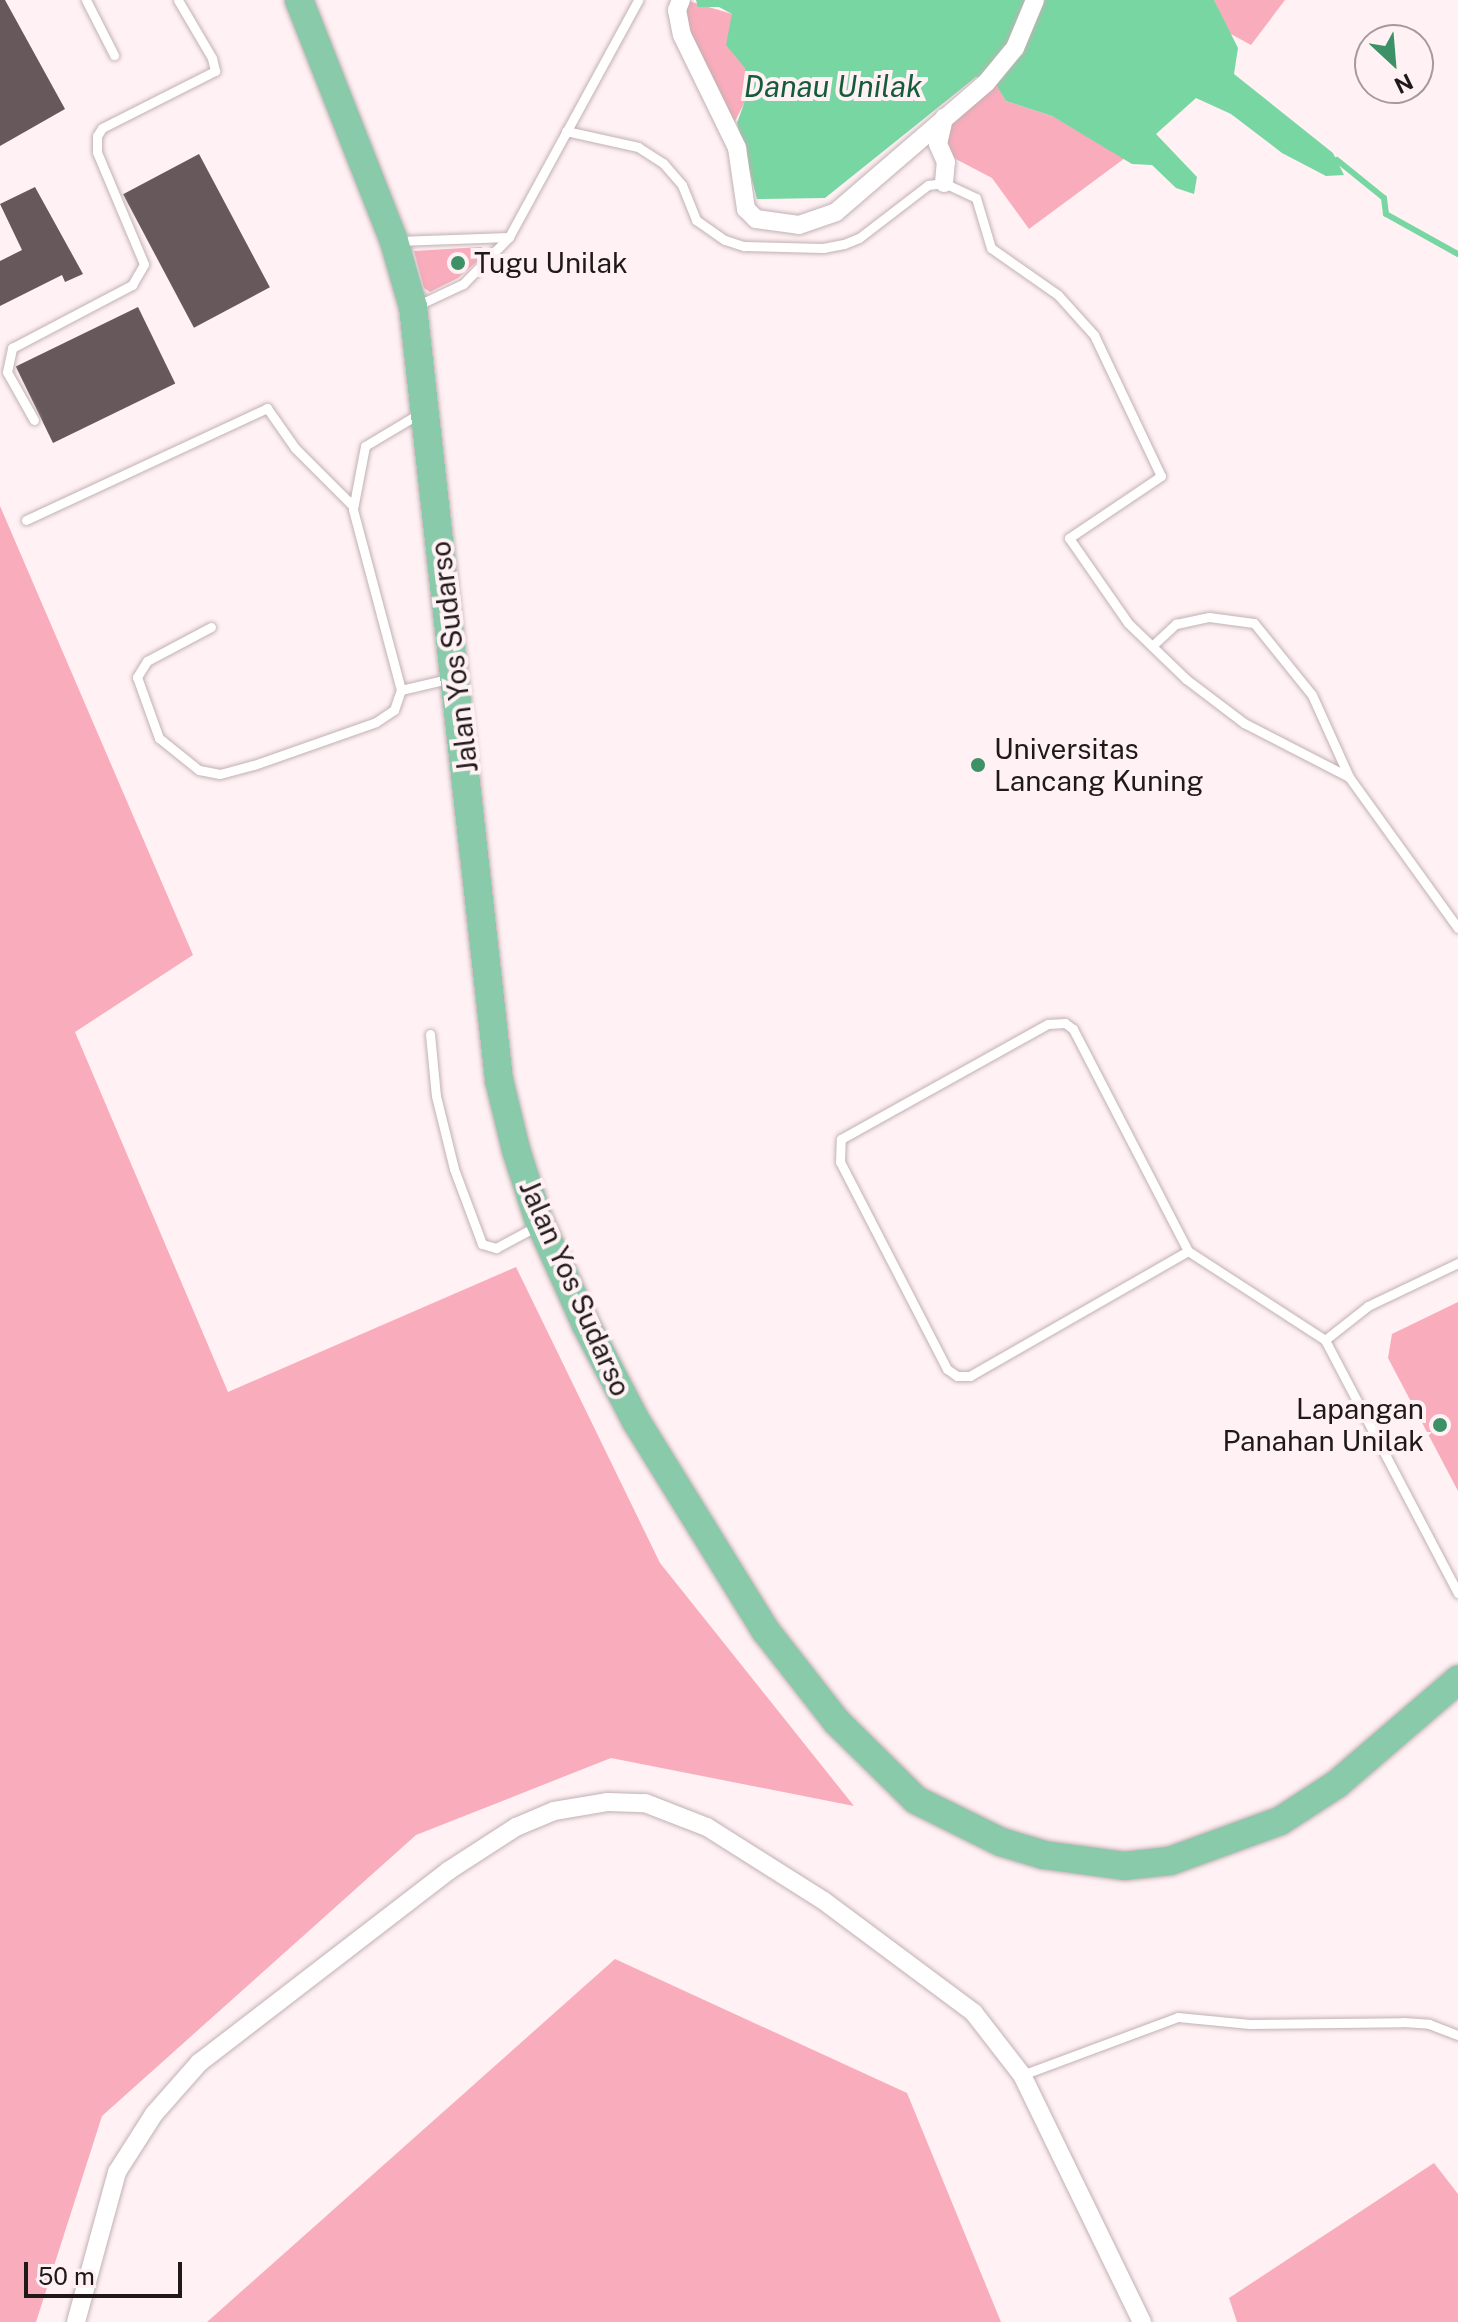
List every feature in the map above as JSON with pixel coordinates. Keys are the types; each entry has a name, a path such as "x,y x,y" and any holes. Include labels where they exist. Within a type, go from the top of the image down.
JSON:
{"main road":[{"name":"Jalan Yos Sudarso","path":"299,0 394,241 413,307 458,677 499,1080 540,1224 636,1421 765,1630 885,1774 955,1822 1044,1855 1124,1866 1170,1861 1280,1821 1337,1784 1458,1680"}],"street":[{"path":"681,0 677,10 682,35 737,148 742,201 756,219 799,225 822,220 986,83 1015,48 1035,0"},
{"path":"944,118 938,144 946,162 944,183"},
{"path":"76,2322 117,2172 154,2114 199,2063 448,1871 516,1827 554,1811 645,1803 707,1827 937,1981 974,2013 1022,2075 1142,2322"}],"lane":[{"path":"86,0 114,55"},
{"path":"34,420 7,372 12,348 132,285 144,264 97,152 97,136 102,128 215,71 212,58 178,0"},
{"path":"413,307 463,284 509,237 638,0"},
{"path":"566,131 638,147 663,163 682,185 696,220 744,246 823,248 844,244 859,238 928,185 944,183 976,198 991,248 1058,295 1094,335 1139,422 1161,476 1069,538 1128,623 1152,646 1244,723 1349,777"},
{"path":"394,241 509,237"},
{"path":"26,520 267,408 295,448 353,506"},
{"path":"211,627 147,661 137,677 159,738 199,770 220,774 254,765 363,727 394,710 401,690 353,506 365,446 425,411"},
{"path":"1152,646 1176,624 1209,617 1254,623 1312,695 1349,777 1458,928"},
{"path":"401,690 458,677"},
{"path":"1188,1251 970,1376 957,1376 947,1369 840,1162 841,1139 1048,1024 1065,1023 1073,1029 1188,1251 1325,1340 1458,1593"},
{"path":"430,1034 436,1096 454,1169 482,1244 496,1248 540,1224"},
{"path":"1325,1340 1368,1306 1458,1263"},
{"path":"1022,2075 1178,2017 1250,2024 1403,2022 1429,2024 1458,2035"}],"shaded area":[{"path":"685,0 732,14 734,25 727,45 745,67 747,98 733,125 682,25"},
{"path":"1214,0 1285,0 1251,45 1229,33"},
{"path":"995,82 1006,101 1052,116 1125,158 1029,229 992,178 950,156 946,145 944,125"},
{"path":"481,247 489,251 458,278 430,292 424,288 414,251"},
{"path":"0,506 193,955 75,1032 228,1392 516,1267 660,1563 854,1806 611,1758 416,1835 102,2116 36,2322 0,2322"},
{"name":"Lapangan Panahan Unilak","path":"1458,1302 1458,1491 1388,1358 1392,1334"},
{"path":"615,1959 907,2093 1001,2322 207,2322"},
{"path":"1434,2163 1458,2194 1458,2322 1237,2322 1229,2298"}],"water":[{"name":"Danau Unilak","path":"696,0 1214,0 1238,48 1234,74 1333,153 1344,175 1326,176 1282,153 1231,114 1196,98 1156,134 1197,177 1194,194 1176,188 1152,165 1132,164 1052,116 1006,101 992,78 976,77 825,198 757,199 737,123 746,98 745,68 726,45 732,14 719,7 698,7"}],"building":[{"path":"0,0 5,0 65,109 0,146"},
{"path":"199,154 270,287 194,328 123,194"},
{"path":"35,187 83,274 65,282 62,275 0,306 0,261 22,250 0,204"},
{"path":"138,307 175,383 53,443 16,367"}],"waterway":[{"path":"1337,160 1384,198 1386,214 1458,254"}],"place":[{"name":"Tugu Unilak","path":"458,263"},
{"name":"Universitas Lancang Kuning","path":"978,765"},
{"name":"Lapangan Panahan Unilak","path":"1440,1425"}]}
